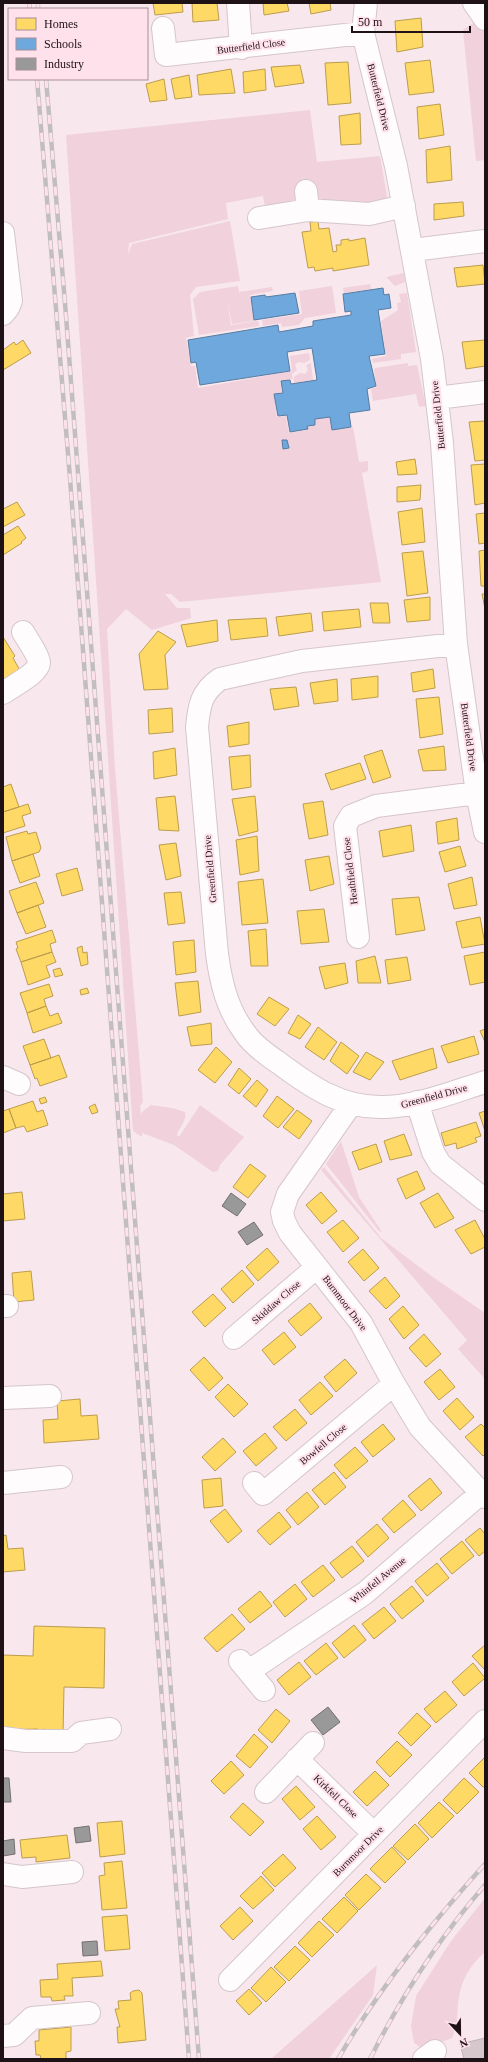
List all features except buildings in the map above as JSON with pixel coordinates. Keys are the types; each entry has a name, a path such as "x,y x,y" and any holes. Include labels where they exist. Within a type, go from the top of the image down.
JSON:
{"street":[{"path":"238,3 241,48"},
{"name":"Butterfield Drive","path":"366,3 363,33 396,166 413,250 437,398 456,644 477,793 485,832"},
{"path":"474,3 485,19"},
{"name":"Butterfield Close","path":"163,28 166,55 241,48 363,33"},
{"path":"259,218 307,200 364,214 404,206"},
{"path":"3,233 4,258 11,300 8,308 3,314"},
{"path":"413,250 485,241"},
{"path":"437,398 485,392"},
{"path":"3,693 34,673 38,667 38,660 23,632"},
{"name":"Greenfield Drive","path":"456,644 302,661 220,679 210,686 200,704 197,727 217,954 222,986 236,1019 245,1034 268,1055 319,1091 351,1104 385,1107 417,1102 485,1082"},
{"name":"Heathfield Close","path":"358,938 345,826 351,816 376,806 477,793"},
{"path":"417,1102 433,1152 440,1164 485,1200"},
{"name":"Burnmoor Drive","path":"351,1104 294,1183 284,1204 284,1221 290,1233 361,1323 394,1384 420,1427 483,1495"},
{"name":"Skiddaw Close","path":"234,1338 317,1267"},
{"name":"Bowfell Close","path":"256,1494 394,1384"},
{"path":"3,1398 50,1396"},
{"path":"3,1483 62,1478"},
{"name":"Whinfell Avenue","path":"264,1690 244,1666 365,1593 483,1495"},
{"name":"Burnmoor Drive","path":"230,1980 485,1721"},
{"path":"3,1738 72,1741 81,1733 110,1729"},
{"path":"266,1792 313,1742"},
{"name":"Kirkfell Close","path":"297,1759 374,1834"},
{"path":"3,1874 22,1877 72,1872"},
{"path":"3,2036 14,2035 32,2018 89,2012"}],"shaded area":[{"path":"473,23 479,23 485,32 485,160 476,161 463,30"},
{"path":"310,110 317,162 380,156 388,202 377,206 299,205 266,211 263,196 226,203 228,219 129,243 128,254 132,244 230,221 240,281 196,287 190,295 194,336 186,338 191,366 195,366 198,388 292,371 290,356 309,353 310,360 304,363 298,362 295,365 297,370 292,374 293,379 280,381 282,392 274,394 277,417 286,416 289,433 308,430 308,426 316,425 315,419 330,417 332,430 353,427 359,462 368,461 368,471 362,473 381,582 180,602 171,594 165,594 177,608 190,608 191,618 152,630 126,609 107,629 115,769 143,1102 140,1106 141,1115 142,1112 151,1105 172,1108 185,1112 184,1122 177,1135 179,1137 200,1105 244,1137 220,1165 218,1171 213,1172 174,1145 142,1133 142,1137 133,1131 66,135"},
{"path":"404,273 405,282 395,286 386,277"},
{"path":"370,284 371,289 344,293 343,288"},
{"path":"238,286 239,292 272,287 273,291 250,295 254,321 232,324 227,299 231,325 258,321 259,326 199,335 193,299 200,292"},
{"path":"332,286 336,313 305,318 299,325 282,327 281,323 263,326 262,320 302,314 299,291"},
{"path":"407,293 416,352 401,354 401,359 373,363 372,359 386,356 381,321 398,310 397,303 401,302 399,294"},
{"path":"311,363 313,380 294,383 294,377 300,373 305,374 308,370 306,365"},
{"path":"408,363 408,366 417,365 426,406 419,407 416,394 373,401 371,389 376,387 375,368"},
{"path":"341,1141 359,1197 382,1232 379,1231 326,1164"},
{"path":"324,1167 381,1238 430,1275 485,1313 485,1379 458,1349 467,1340 321,1170"},
{"path":"485,1898 485,1952 474,1963 463,1982 459,1996 456,2025 452,2038 423,2049 414,2043 411,2026 416,1996 451,1941"},
{"path":"377,1965 373,1995 329,2059 271,2059"}],"railway":[{"path":"29,3 30,8"},
{"path":"38,3 38,8"},
{"path":"37,80 70,478 189,2059"},
{"path":"46,80 65,303 199,2059"},
{"path":"338,2059 371,2007 406,1958 485,1864"},
{"path":"370,2059 408,1990 422,1968 452,1925 485,1885"}]}
